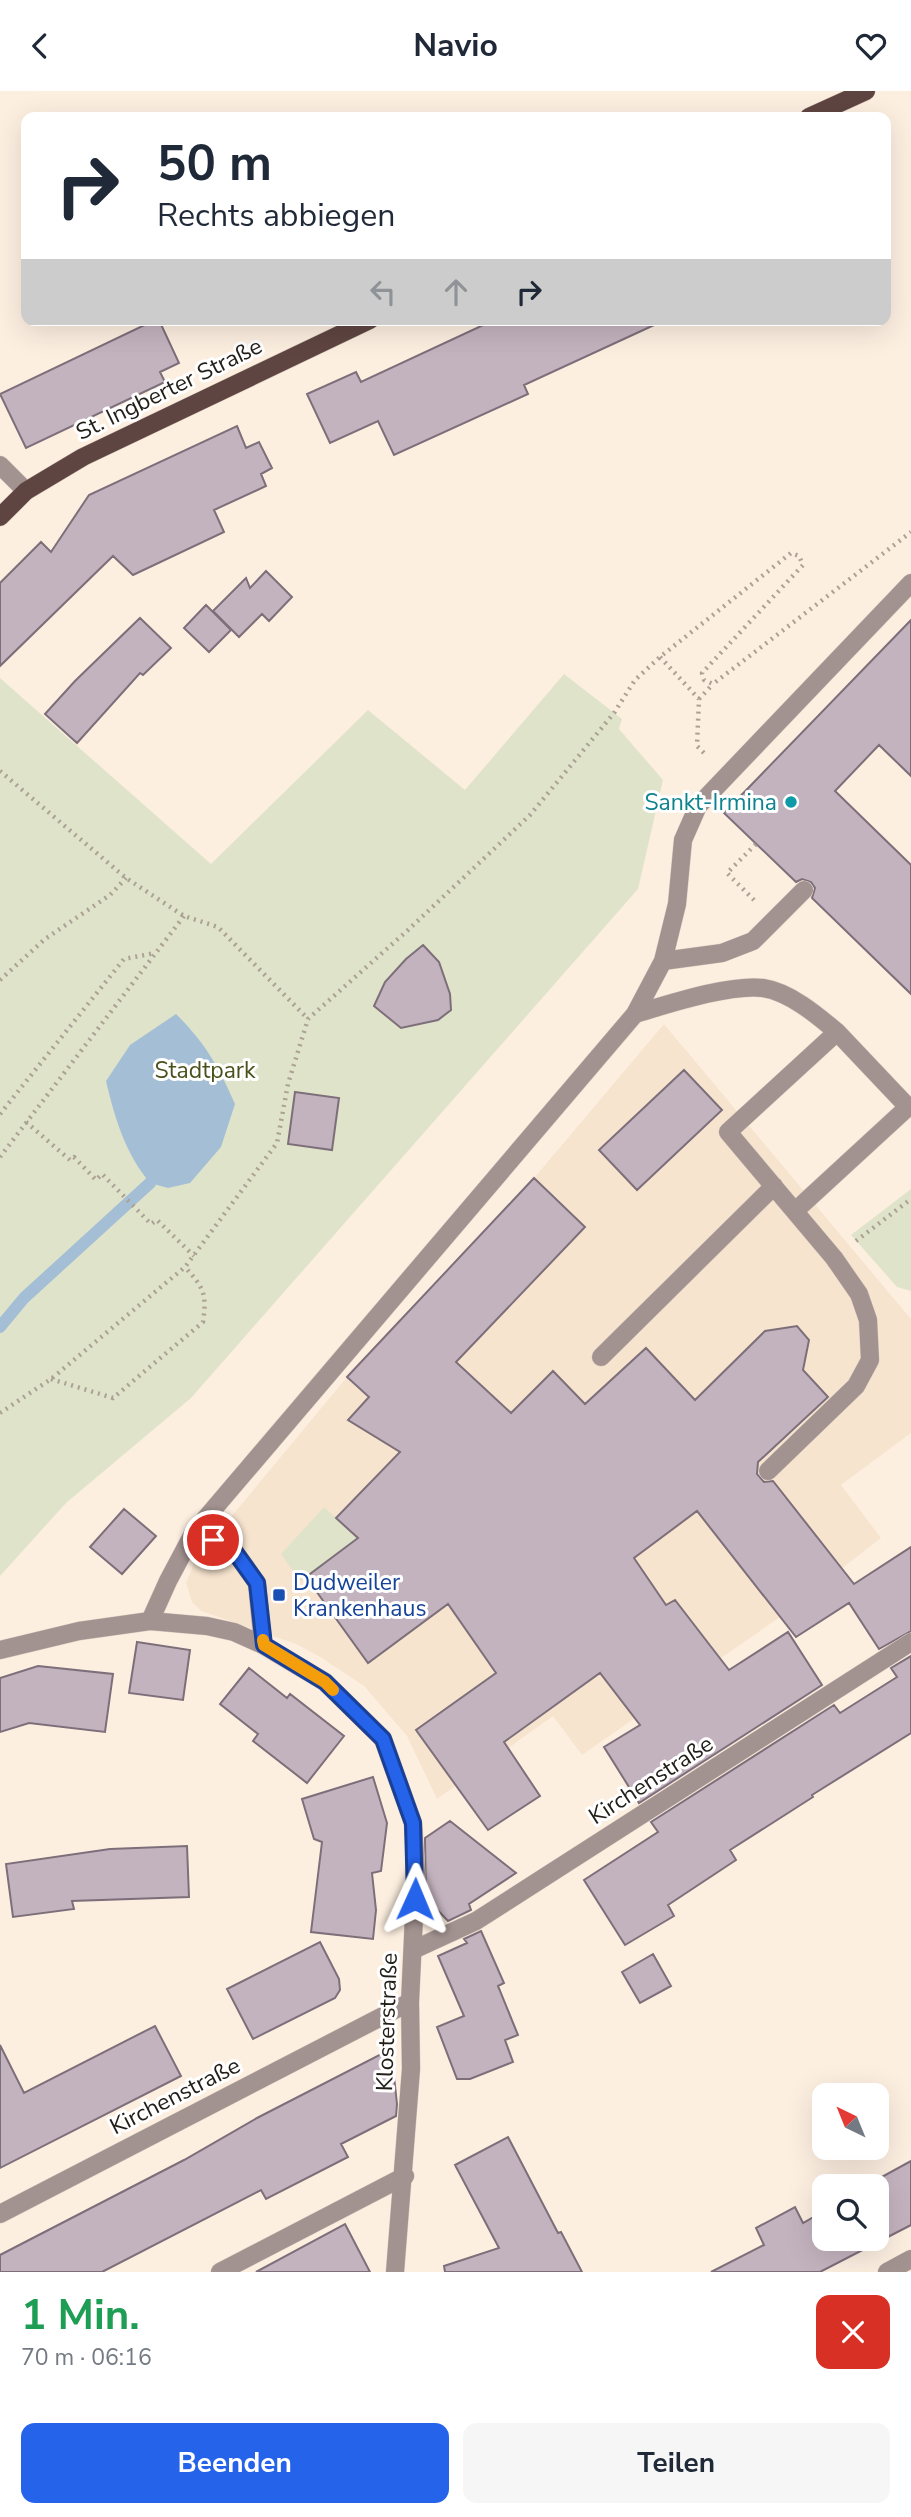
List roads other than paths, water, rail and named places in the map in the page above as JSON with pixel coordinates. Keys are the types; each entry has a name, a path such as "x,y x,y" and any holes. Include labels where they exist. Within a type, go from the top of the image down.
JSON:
{"main road":[{"path":"820,112 866,91"},
{"name":"St. Ingberter Straße","path":"0,517 26,491 82,457 357,326"}],"street":[{"path":"0,465 26,491"},
{"path":"150,1621 194,1532 635,1014 663,961 677,904 683,840 698,806 911,583"},
{"path":"663,961 722,953 753,941 804,890"},
{"path":"635,1014 726,991 764,988 803,1004 838,1032 909,1109 795,1211"},
{"path":"768,1471 856,1386 870,1360 868,1320 859,1294 834,1258 728,1132 838,1032"},
{"path":"601,1357 774,1186"},
{"path":"194,1532 232,1548 257,1583 264,1645"},
{"name":"Klosterstraße","path":"0,1650 79,1631 150,1621 207,1626 234,1632 264,1645 325,1682 383,1739 413,1823 416,1873 410,2002 411,2069 405,2176 395,2272"},
{"name":"Kirchenstraße","path":"413,1949 476,1921 911,1642"},
{"name":"Kirchenstraße","path":"0,2214 410,2002"},
{"path":"220,2272 405,2176"},
{"path":"887,2272 911,2259"}],"water":[{"path":"176,1014 210,1056 235,1104 221,1147 190,1183 168,1188 150,1183 127,1148 106,1081 130,1045"}],"waterway":[{"path":"0,1327 24,1298 150,1183"}],"place":[{"name":"Sankt-Irmina","path":"791,802"},
{"name":"Dudweiler Krankenhaus","path":"279,1595"}],"park label":[{"name":"Stadtpark","path":"205,1070"}]}
